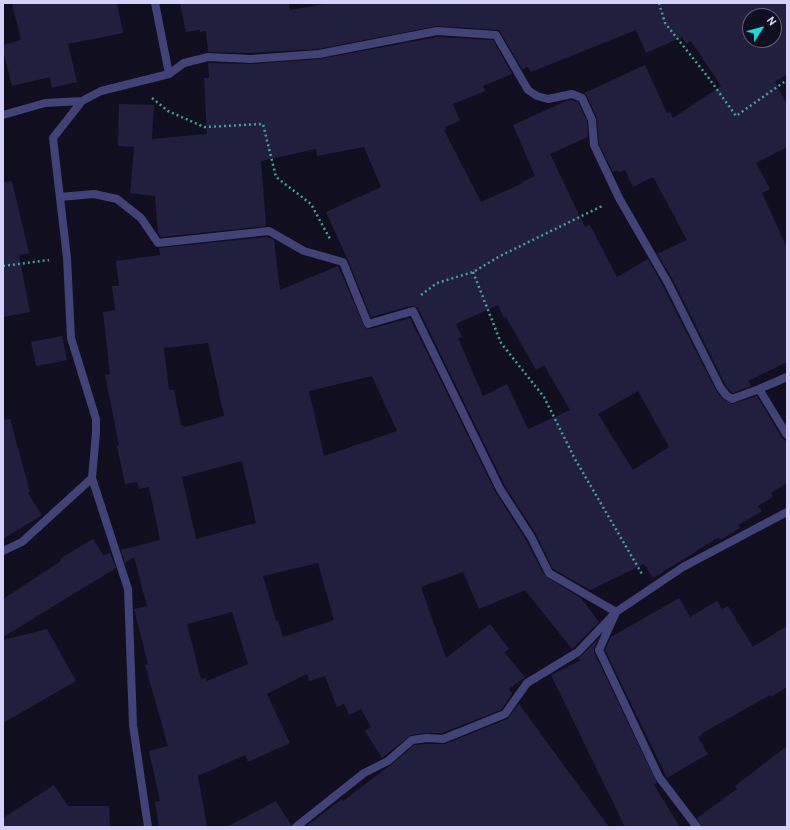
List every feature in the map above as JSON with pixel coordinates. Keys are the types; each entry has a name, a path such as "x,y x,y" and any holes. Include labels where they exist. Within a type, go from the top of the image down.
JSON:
{"street":[{"path":"155,3 169,74"},
{"path":"148,827 133,725 128,589 92,478 96,419 71,338 67,258 53,138 82,101 100,91 169,74 184,63 208,57 251,59 319,54 437,31 496,36 528,90 537,96 548,99 572,94 582,98 592,120 594,145 619,198 668,283 720,387 726,395 732,399 787,377"},
{"path":"3,115 45,103 82,101"},
{"path":"60,197 94,194 117,199 141,218 158,243 269,231 304,251 343,262 368,324 413,311 500,490 531,537 549,573 616,612"},
{"path":"759,389 787,435"},
{"path":"3,552 22,542 92,478"},
{"path":"296,827 364,773 388,761 412,740 427,738 443,740 505,714 527,683 578,652 616,612 683,567 787,512"},
{"path":"616,612 600,650 658,777 697,827"}],"path":[{"path":"659,3 665,23 708,77 736,116 787,80"},
{"path":"150,97 168,111 204,127 263,124 276,177 311,204 343,262"},
{"path":"415,299 437,283 473,272 502,255 619,198"},
{"path":"3,266 67,258"},
{"path":"473,272 501,343 544,397 575,459 639,569 649,591"}],"building":[{"path":"12,3 117,3 123,33 68,44 77,82 52,88 50,77 12,86 3,45 21,40"},
{"path":"180,3 289,3 290,10 329,3 787,3 787,74 775,82 787,105 787,147 756,163 770,189 762,193 787,248 787,362 748,381 751,386 733,393 730,391 725,384 673,280 657,254 687,240 653,177 633,187 625,170 613,172 599,144 597,118 587,96 584,93 645,65 667,113 670,112 673,118 721,86 691,41 686,44 682,37 646,53 636,30 531,72 528,67 522,69 499,30 437,26 318,49 251,53 208,52 206,31 200,32 200,30 186,32"},
{"path":"437,37 493,40 512,74 483,86 485,91 453,104 460,121 445,127 446,130 444,130 481,202 535,176 513,125 566,101 572,100 578,102 587,121 588,137 550,154 585,227 589,225 591,227 617,277 648,259 715,389 722,398 732,404 757,396 782,438 787,442 787,483 771,493 773,497 758,506 762,511 738,525 740,528 720,540 719,537 653,578 644,564 590,590 553,569 536,534 505,486 418,308 411,306 371,317 348,260 326,212 381,187 364,147 317,156 316,149 261,161 266,226 161,237 158,233 155,196 130,193 134,147 118,146 119,104 154,105 152,139 207,134 204,78 209,78 208,63 251,64 319,59","holes":["498,305 504,318 506,317 536,370 544,365 570,410 528,429 507,384 483,396 458,338 462,337 456,324","638,391 669,447 633,470 598,414"]},
{"path":"12,181 29,253 19,255 30,312 3,317 3,182"},
{"path":"267,237 271,238 274,240 280,290 338,266 365,328 370,329 410,318 495,491 526,540 544,575 581,598 599,622 572,649 525,590 479,609 463,572 421,587 446,658 490,624 509,649 504,652 525,677 509,689 512,694 501,710 442,733 411,735 382,758 365,731 371,727 361,709 349,715 344,704 337,707 325,676 309,681 307,674 267,694 290,743 248,762 245,755 198,776 207,827 159,827 155,802 160,801 149,751 168,746 145,665 148,664 134,609 147,606 134,557 125,563 121,550 160,540 149,487 139,489 137,482 125,484 105,375 110,374 103,312 115,310 112,286 119,286 116,261 160,255 159,248","holes":["208,343 224,416 184,427 181,425 174,390 169,390 164,348","372,376 397,431 324,456 309,391","242,461 256,523 196,539 182,477","318,563 334,620 283,637 278,620 276,621 263,576","232,612 248,664 207,681 206,678 201,679 187,624"]},
{"path":"62,336 67,360 36,366 31,342"},
{"path":"10,419 30,492 28,493 42,515 3,539 3,420"},
{"path":"93,539 103,555 110,553 116,568 3,637 3,599 61,561 60,559"},
{"path":"679,598 690,617 717,601 722,609 728,606 753,647 787,626 787,687 701,734 702,735 698,737 708,754 667,778 605,650 611,637"},
{"path":"47,629 76,681 3,723 3,640"},
{"path":"598,639 594,652 657,783 654,785 680,827 625,827 551,675 581,660 579,658"},
{"path":"519,704 609,827 305,827 391,765 414,745 445,744 507,719"},
{"path":"787,746 787,827 702,827 697,818 737,789 735,786"},
{"path":"54,785 68,806 109,806 110,827 3,827 3,818"},
{"path":"276,801 291,827 227,827"}]}
